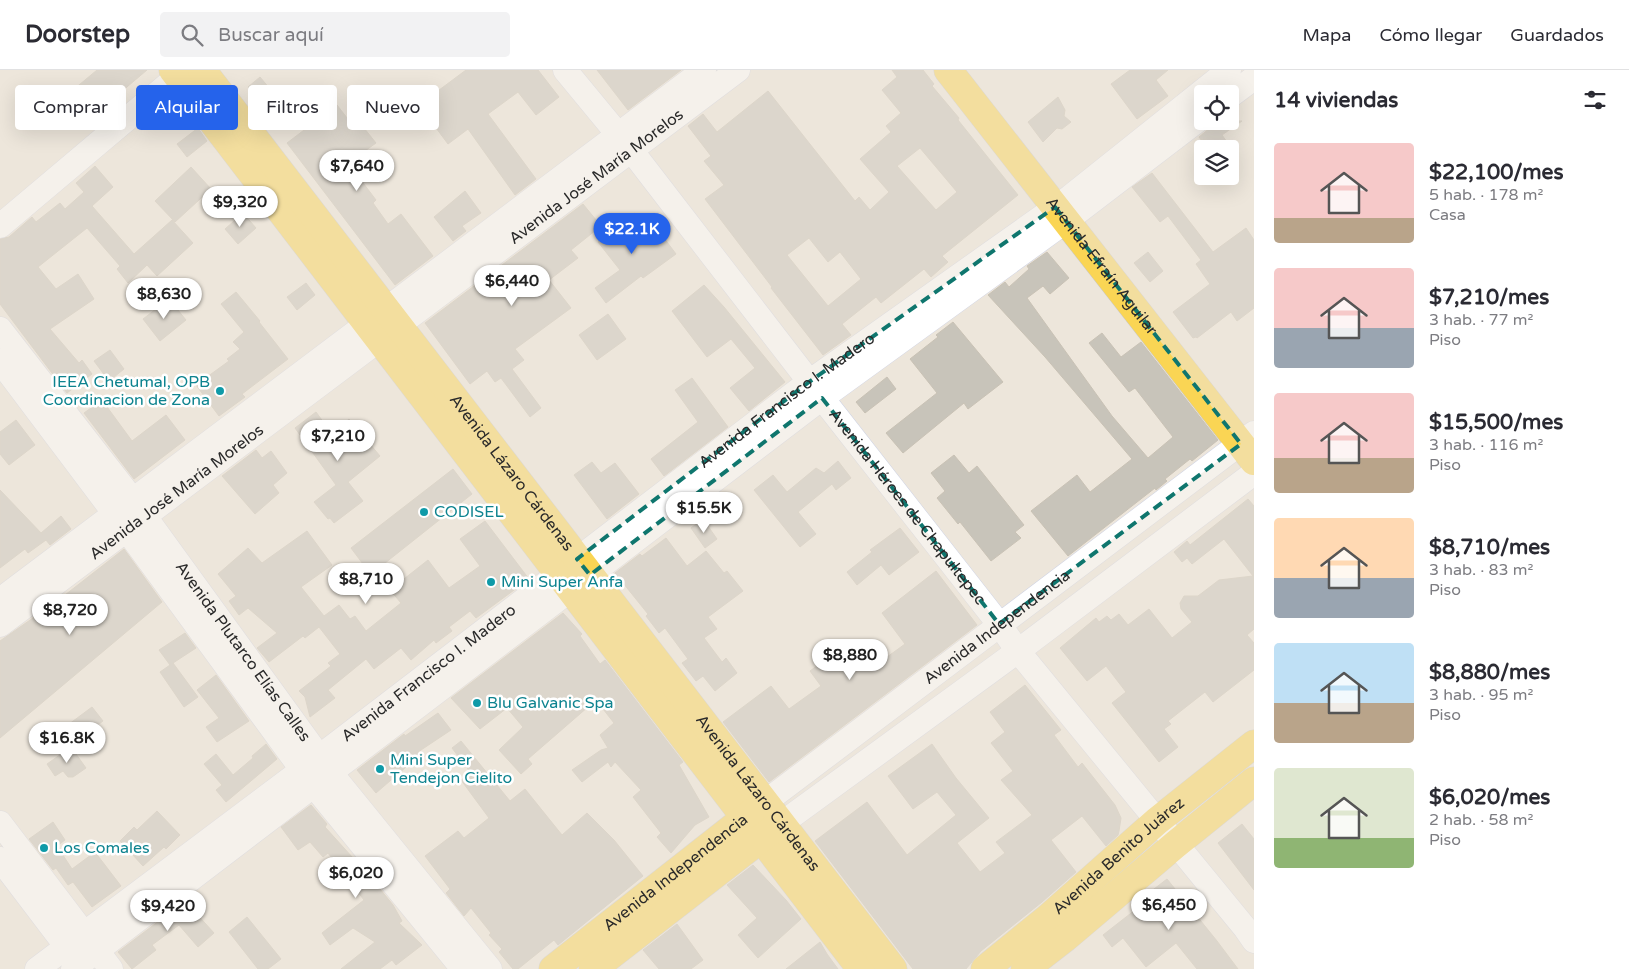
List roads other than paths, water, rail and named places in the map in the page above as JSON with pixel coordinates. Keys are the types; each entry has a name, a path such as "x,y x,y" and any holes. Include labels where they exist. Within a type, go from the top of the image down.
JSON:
{"main road":[{"name":"Avenida Efraín Aguilar","path":"948,70 1068,209 1251,443"},
{"name":"Avenida Efraín Aguilar","path":"971,70 1068,209"},
{"name":"Avenida Lázaro Cárdenas","path":"184,72 382,325 762,821 861,969"},
{"name":"Avenida Benito Juárez","path":"1030,955 1049,917 1157,821 1254,744"},
{"name":"Avenida Benito Juárez","path":"985,969 1030,955 1065,938 1254,781"},
{"name":"Avenida Lázaro Cárdenas","path":"762,821 893,969"},
{"name":"Avenida Independencia","path":"554,969 762,821"},
{"name":"Avenida Independencia","path":"593,969 762,821"}],"street":[{"name":"Avenida Héroes de Chapultepec","path":"565,70 625,142 816,390 1000,624 1018,651 1246,928 1254,941"},
{"name":"Avenida José María Morelos","path":"625,142 704,70"},
{"name":"Avenida José María Morelos","path":"0,600 129,515 625,142 738,70"},
{"name":"Avenida Francisco I. Madero","path":"1068,209 1229,70"},
{"path":"0,226 184,72"},
{"path":"1239,89 1254,78"},
{"name":"Avenida Francisco I. Madero","path":"37,969 85,957 317,771 816,390 1068,209 1194,122"},
{"name":"Avenida Plutarco Elías Calles","path":"0,329 129,515 463,969"},
{"name":"Avenida Plutarco Elías Calles","path":"0,361 129,515"},
{"name":"Avenida Independencia","path":"762,821 1000,624 1089,557 1251,443"},
{"name":"Avenida Independencia","path":"762,821 1018,651 1254,473"},
{"name":"Avenida José María Morelos","path":"0,625 129,515"},
{"path":"1089,557 1108,583"},
{"name":"Avenida Plutarco Elías Calles","path":"317,771 490,969"},
{"path":"0,823 85,957"},
{"path":"0,859 85,957"}],"place":[{"name":"IEEA Chetumal, OPB Coordinacion de Zona","path":"220,391"},
{"name":"CODISEL","path":"424,512"},
{"name":"Mini Super Anfa","path":"491,582"},
{"name":"Blu Galvanic Spa","path":"477,703"},
{"name":"Mini Super Tendejon Cielito","path":"380,769"},
{"name":"Los Comales","path":"44,848"}]}
